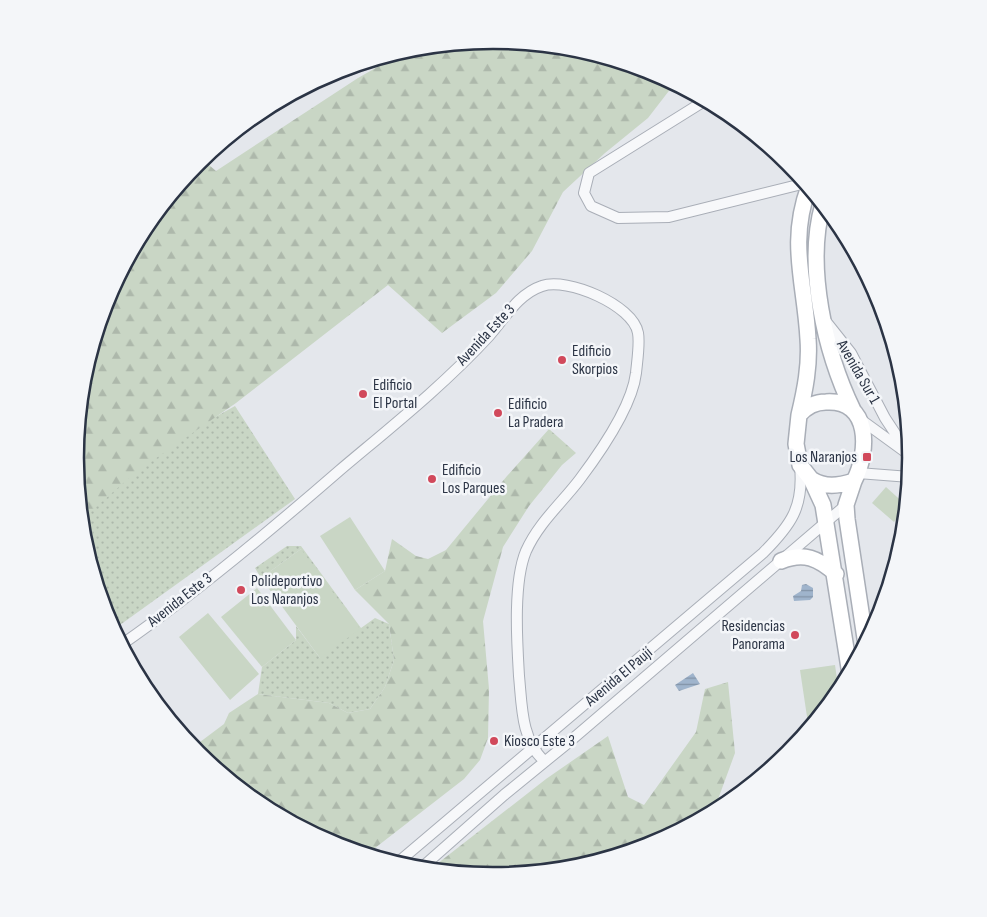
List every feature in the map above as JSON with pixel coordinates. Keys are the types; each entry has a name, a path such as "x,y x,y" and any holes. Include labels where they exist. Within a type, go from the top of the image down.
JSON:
{"main road":[{"path":"807,194 801,212 798,233 799,271 807,324 808,354 796,444 800,465 811,479 823,505 836,574 848,662"},
{"path":"821,212 816,239 824,318 834,366 857,415 864,435 856,477 846,504 864,633"},
{"path":"799,415 809,406 824,402 842,404 857,415"},
{"path":"811,479 827,486 856,477"},
{"path":"781,561 799,556 813,557 836,574"}],"street":[{"path":"699,104 589,173 584,193 591,206 618,218 669,217 799,185"},
{"name":"Avenida Este 3","path":"126,641 273,528 431,392 489,336 516,302 544,285 575,288 606,299 624,310 638,332 636,376 622,415 580,479 539,526 525,552 518,576 521,710 532,750"},
{"name":"Avenida Sur 1","path":"824,318 851,353 885,418 903,446"},
{"name":"Avenida Sur 1","path":"857,415 903,451"},
{"name":"Avenida El Paují","path":"404,858 774,542 790,524 799,503 800,465"},
{"path":"856,477 902,477"},
{"name":"Avenida El Paují","path":"427,863 846,504"},
{"path":"532,750 544,761"}],"green space":[{"path":"494,49 547,52 600,63 625,70 670,89 648,118 605,153 563,192 532,251 496,293 442,333 388,285 236,403 136,472 87,514 84,458 85,432 87,405 98,352 105,327 126,277 153,231 185,188 208,165 216,171 358,78 382,64 414,57 440,52"},
{"path":"235,406 295,499 120,625 105,590 98,565 87,512 85,489"},
{"path":"549,429 576,453 562,465 529,506 503,547 483,621 489,689 488,738 480,760 464,779 373,850 312,826 266,799 223,767 199,743 224,724 229,713 258,694 329,703 348,713 370,709 385,687 394,660 389,624 355,590 385,571 392,539 416,556 428,559 446,550 507,476"},
{"path":"886,487 901,500 899,515 894,522 872,503"},
{"path":"350,517 385,571 355,590 320,536"},
{"path":"287,546 301,546 361,628 375,618 389,624 394,660 385,687 370,709 348,713 329,703 258,694 262,667 296,640 296,626 320,658 301,549 261,578 255,568"},
{"path":"301,549 360,629 320,658 261,578"},
{"path":"257,588 296,640 262,667 221,617"},
{"path":"208,613 259,674 230,700 179,637"},
{"path":"835,665 837,681 808,722 800,670"},
{"path":"728,682 735,753 717,801 675,826 625,847 600,854 547,865 520,867 494,868 437,864 546,779 608,736 628,797 644,805 696,732 705,689"}],"water":[{"path":"806,584 813,588 813,597 810,600 794,601 793,596 801,591 802,585"},
{"path":"693,673 700,684 679,691 675,685"}],"place":[{"name":"Edificio Skorpios","path":"562,360"},
{"name":"Edificio El Portal","path":"363,394"},
{"name":"Edificio La Pradera","path":"498,413"},
{"name":"Los Naranjos","path":"867,457"},
{"name":"Edificio Los Parques","path":"432,479"},
{"name":"Polideportivo Los Naranjos","path":"241,590"},
{"name":"Residencias Panorama","path":"795,635"},
{"name":"Kiosco Este 3","path":"494,741"}]}
